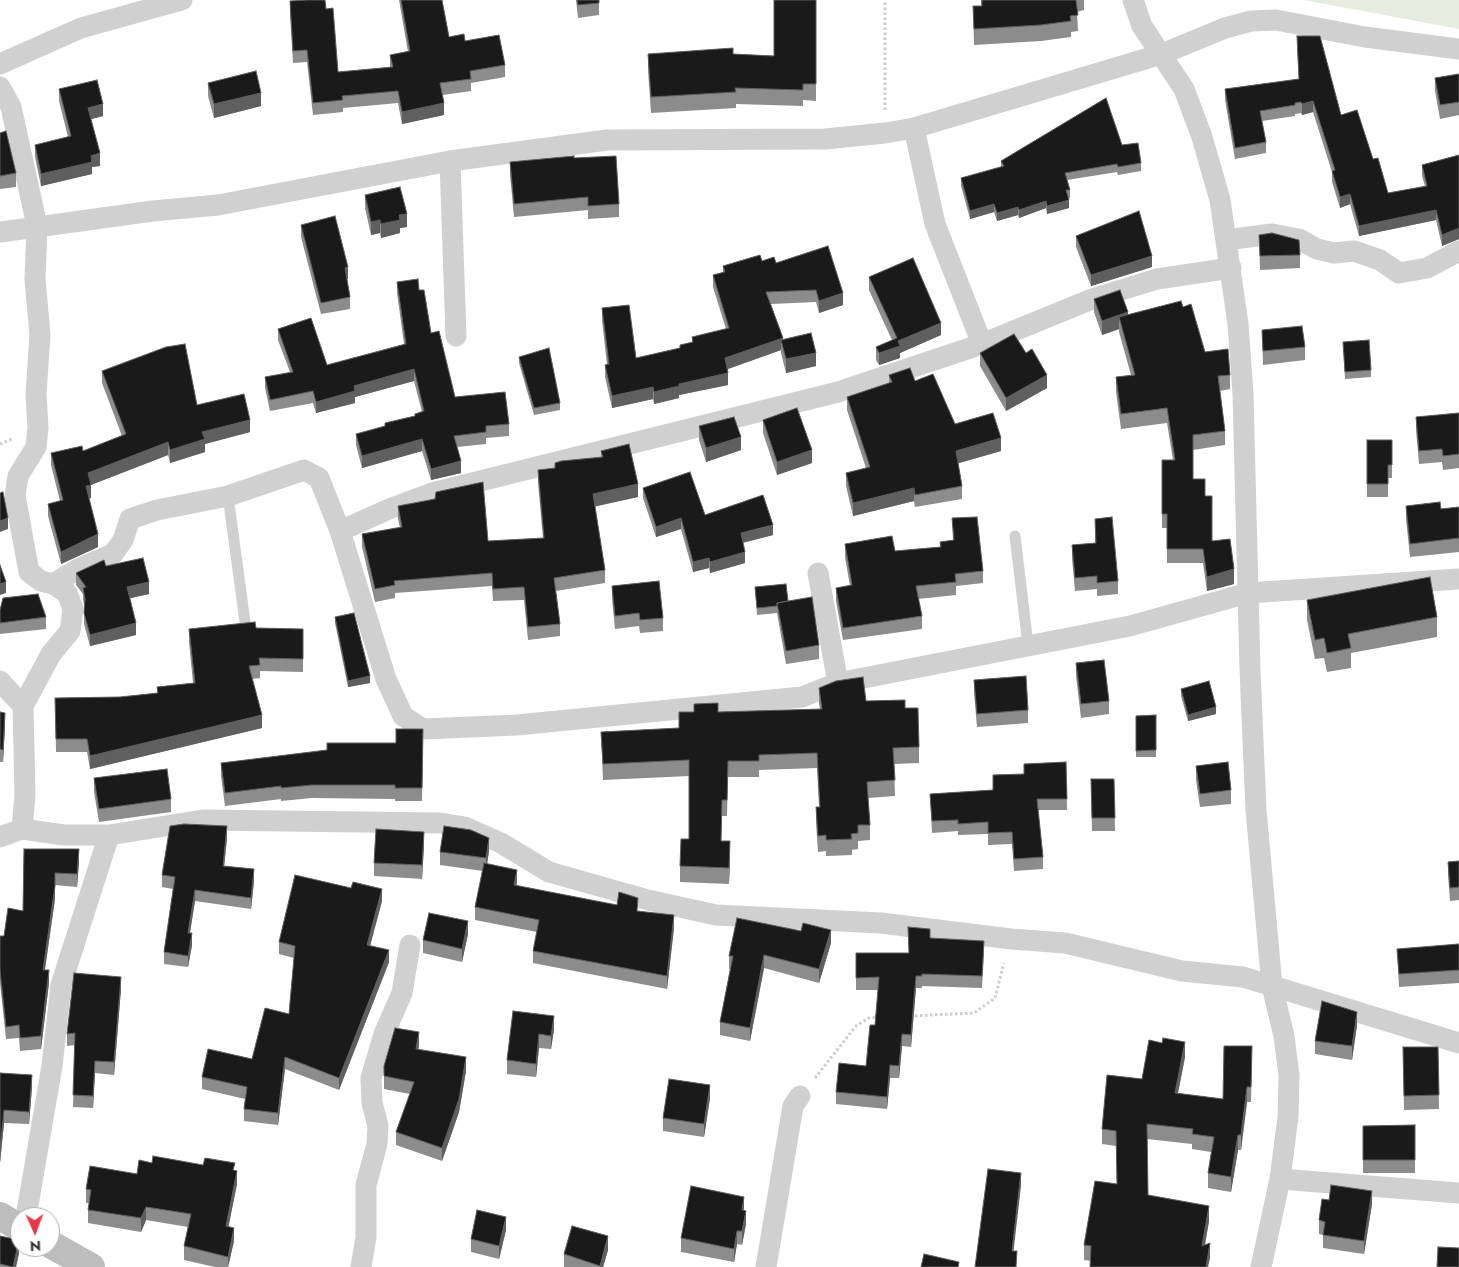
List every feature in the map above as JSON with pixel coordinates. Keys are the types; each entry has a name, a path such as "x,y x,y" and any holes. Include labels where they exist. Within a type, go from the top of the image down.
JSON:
{"street":[{"path":"0,64 81,28 182,0"},
{"path":"1133,0 1142,26 1184,89 1202,137 1220,200 1238,324 1243,394 1256,810 1272,986 1284,1036 1289,1075 1288,1117 1280,1179 1261,1267"},
{"path":"0,232 218,205 450,161 607,140 825,139 885,133 914,128 1162,54 1225,28 1251,21 1276,20 1365,37 1459,49"},
{"path":"0,87 11,107 37,226 35,279 40,335 36,394 38,428 36,447 18,476 15,496 29,572 42,581 53,584 67,593 73,609 70,631 51,654 22,706 25,795 22,829"},
{"path":"914,128 936,224 982,344"},
{"path":"450,161 456,336"},
{"path":"1226,240 1272,234 1299,239 1316,249 1334,253 1354,251 1380,260 1400,273 1427,268 1459,251"},
{"path":"340,532 389,508 432,493 838,392 982,344 1092,298 1157,280 1231,268"},
{"path":"53,584 78,569 113,554 123,540 130,519 157,510 228,496 304,470 319,478 340,532 364,615 386,679 403,716 423,729 517,725 802,697 838,683 1130,626 1248,593 1459,579"},
{"path":"818,573 838,683"},
{"path":"0,681 22,706"},
{"path":"0,837 22,829 64,834 109,835 203,820 440,823 465,827 501,843 549,872 648,900 716,915 881,923 1010,939 1065,942 1182,971 1243,978 1459,1043"},
{"path":"28,1207 52,1066 61,985 109,835"},
{"path":"361,1267 366,1237 366,1185 376,1144 378,1126 372,1104 371,1078 384,1034 402,993 410,945"},
{"path":"766,1267 793,1106 800,1096"},
{"path":"1280,1179 1459,1193"},
{"path":"60,1255 91,1267"}],"lane":[{"path":"228,496 246,629"},
{"path":"1015,536 1028,645"}],"path":[{"path":"885,0 885,133"},
{"path":"907,1016 974,1012 995,998 1010,939"},
{"path":"800,1096 856,1026 868,1018 888,1017"}],"shaded area":[{"path":"1304,0 1459,0 1459,29"}],"building":[{"path":"325,0 326,9 333,8 338,72 393,67 390,55 410,51 401,0 442,0 449,37 464,34 465,41 499,35 505,65 470,71 471,79 440,83 444,103 402,112 398,91 342,96 343,100 313,103 307,50 293,51 290,1"},
{"path":"577,0 599,0 599,3 578,5"},
{"path":"774,0 816,0 816,84 803,84 803,90 735,88 736,92 651,97 648,54 733,48 733,54 774,56"},
{"path":"982,0 1076,0 1078,15 1070,16 1071,21 1041,25 974,29 973,6 982,6"},
{"path":"1297,36 1320,36 1341,115 1357,110 1373,159 1378,158 1388,193 1427,186 1422,165 1459,155 1459,228 1442,235 1436,210 1359,226 1350,194 1340,197 1332,171 1335,170 1313,101 1260,111 1266,142 1235,148 1225,89 1299,79"},
{"path":"256,71 261,93 214,104 208,83"},
{"path":"1459,74 1459,102 1440,105 1435,78"},
{"path":"97,80 103,104 88,108 100,153 91,156 92,162 41,174 35,145 71,136 59,89"},
{"path":"1106,98 1122,145 1138,143 1141,163 1118,167 1117,164 1065,173 1070,190 1066,190 1069,200 1047,206 1046,201 1019,210 1018,207 997,213 994,204 970,211 961,178 1004,166 1001,161"},
{"path":"6,131 16,173 0,176 0,133"},
{"path":"574,156 574,158 616,156 619,204 588,206 588,197 514,204 510,162"},
{"path":"400,187 407,214 399,215 400,220 381,224 380,220 371,222 365,195"},
{"path":"1139,211 1152,256 1091,275 1076,236"},
{"path":"335,216 348,267 345,268 350,297 321,303 301,225"},
{"path":"1272,233 1299,240 1300,255 1260,256 1259,235"},
{"path":"828,246 843,293 819,301 816,290 766,292 783,338 725,358 728,373 679,384 679,386 654,392 653,387 612,396 605,365 609,364 602,308 629,305 636,358 680,348 680,345 693,342 692,337 729,328 713,275 725,272 723,266 760,255 762,261 774,257 776,263"},
{"path":"913,258 941,323 898,341 900,346 879,353 876,347 897,338 869,277"},
{"path":"418,279 419,290 424,290 431,333 439,331 455,397 505,392 509,424 486,426 486,432 454,436 461,461 431,469 422,439 362,456 356,434 385,426 385,423 415,416 415,414 424,411 414,369 354,386 355,391 316,402 313,391 270,400 265,377 293,372 278,329 311,318 327,365 406,344 397,282"},
{"path":"1120,290 1128,312 1102,321 1094,299"},
{"path":"1181,301 1183,307 1191,304 1205,352 1228,349 1230,375 1218,376 1225,431 1193,435 1193,479 1205,479 1205,496 1212,496 1212,541 1230,539 1234,569 1207,577 1203,549 1167,549 1167,514 1162,514 1162,460 1175,460 1167,408 1121,414 1116,377 1135,375 1119,317"},
{"path":"1302,326 1305,347 1263,351 1262,330"},
{"path":"811,333 816,353 786,359 781,340"},
{"path":"1014,334 1026,353 1032,349 1047,375 1006,398 980,353"},
{"path":"1369,340 1371,370 1345,372 1343,342"},
{"path":"185,344 197,405 244,394 250,420 202,432 205,439 170,450 168,442 88,473 91,485 86,486 98,534 61,552 48,504 63,500 51,453 82,446 83,451 126,434 102,371 166,347"},
{"path":"549,348 560,403 534,408 519,357"},
{"path":"910,368 915,381 933,374 955,424 993,413 1001,438 956,451 962,486 915,495 914,488 853,503 846,473 870,467 847,397 892,382 889,375"},
{"path":"797,408 812,450 777,462 763,420"},
{"path":"1459,413 1459,454 1443,456 1442,449 1419,451 1416,417"},
{"path":"734,417 741,437 706,448 699,426"},
{"path":"1367,440 1392,440 1392,465 1388,465 1388,484 1367,484"},
{"path":"629,444 638,484 593,494 605,570 554,578 560,624 528,627 524,587 493,589 492,573 394,581 395,585 375,589 362,534 402,527 398,506 435,499 436,492 483,482 488,541 544,538 538,470 555,468 555,463 561,461 603,457 601,451"},
{"path":"690,472 705,515 763,495 773,525 741,533 745,552 710,562 709,558 693,562 681,518 656,527 643,488"},
{"path":"3,492 8,518 0,521 0,493"},
{"path":"1440,502 1441,509 1459,507 1459,538 1410,544 1406,506"},
{"path":"977,517 983,571 955,574 956,582 916,586 922,616 843,628 836,588 852,585 845,544 892,536 895,551 941,547 940,542 954,540 952,518"},
{"path":"1112,517 1118,581 1097,583 1097,576 1075,578 1072,545 1096,543 1095,519"},
{"path":"143,558 149,582 127,587 136,623 90,635 84,613 85,599 83,588 86,587 76,573 104,560 106,566"},
{"path":"0,565 6,582 0,584"},
{"path":"1430,577 1437,617 1348,634 1351,648 1327,653 1324,638 1315,640 1307,600"},
{"path":"659,581 663,618 640,620 639,613 615,616 612,586"},
{"path":"786,584 788,601 777,603 777,606 757,608 755,587"},
{"path":"38,594 46,617 0,623 0,610 3,598"},
{"path":"812,597 819,645 786,651 777,603"},
{"path":"354,613 370,676 348,681 335,617"},
{"path":"255,622 256,628 303,629 303,659 259,658 260,665 249,666 262,715 90,756 87,739 56,739 55,698 120,697 158,693 157,687 195,683 189,629"},
{"path":"1104,660 1109,701 1081,704 1076,663"},
{"path":"1026,676 1028,710 977,714 974,680"},
{"path":"863,677 866,701 905,700 905,708 918,708 919,747 893,748 895,780 867,782 870,825 858,825 858,833 851,834 852,839 826,840 826,835 818,836 816,807 820,807 817,753 759,755 759,761 728,761 727,800 722,800 721,841 730,841 729,868 680,866 681,839 689,839 689,760 603,764 601,732 679,728 679,712 694,712 694,704 718,703 718,712 822,709 819,688 836,681"},
{"path":"1209,681 1216,707 1188,715 1181,689"},
{"path":"0,712 5,713 3,750 0,749"},
{"path":"1156,715 1156,750 1136,751 1136,716"},
{"path":"396,729 423,729 422,788 395,788 395,785 312,785 281,788 281,786 225,793 221,763 327,750 327,743 396,743"},
{"path":"1066,762 1067,799 1037,799 1043,857 1014,859 1012,832 988,833 988,822 958,824 958,820 932,821 930,794 993,790 993,775 1024,774 1024,764"},
{"path":"1228,762 1231,790 1200,794 1196,766"},
{"path":"167,769 171,799 99,809 94,778"},
{"path":"1091,779 1114,779 1115,818 1092,818"},
{"path":"184,824 227,826 223,866 254,869 251,898 195,890 188,933 192,933 188,956 164,952 175,877 162,875 170,826"},
{"path":"444,826 471,830 489,838 486,858 440,852"},
{"path":"376,829 424,832 422,865 374,863"},
{"path":"24,849 79,849 77,874 55,873 55,886 43,970 49,970 41,1036 20,1038 19,1025 6,1027 0,970 0,936 4,936 8,908 23,911"},
{"path":"1459,861 1459,887 1450,888 1448,862"},
{"path":"484,863 517,870 514,885 617,905 619,892 638,898 637,911 674,915 667,976 533,951 539,920 475,907"},
{"path":"295,875 351,888 353,882 382,889 367,945 389,950 339,1078 285,1057 278,1113 244,1109 247,1087 202,1077 208,1049 252,1059 265,1008 289,1014 295,946 279,942"},
{"path":"429,913 468,921 462,949 423,940"},
{"path":"737,918 801,931 803,923 831,930 819,969 764,955 750,1028 720,1022 733,956 729,956"},
{"path":"908,927 930,929 930,938 984,941 982,976 922,974 922,976 916,976 911,1035 902,1034 899,1066 890,1065 887,1097 836,1092 839,1063 866,1066 870,1025 875,1025 879,977 856,978 856,953 909,953"},
{"path":"1459,944 1459,970 1399,974 1397,949"},
{"path":"74,973 121,977 114,1062 95,1061 93,1096 73,1095 75,1033 67,1034"},
{"path":"1322,1001 1357,1012 1352,1046 1315,1041"},
{"path":"513,1011 554,1016 551,1036 539,1034 536,1064 507,1060"},
{"path":"395,1028 419,1032 416,1049 466,1057 459,1099 442,1148 396,1132 414,1082 384,1076 384,1066"},
{"path":"1163,1038 1185,1042 1175,1093 1223,1099 1224,1046 1252,1046 1251,1087 1247,1087 1241,1135 1238,1135 1231,1177 1208,1173 1214,1137 1192,1134 1193,1129 1147,1124 1148,1195 1209,1206 1202,1246 1210,1243 1206,1267 1090,1267 1091,1246 1084,1245 1095,1181 1117,1184 1116,1131 1102,1129 1107,1075 1142,1079 1149,1040 1162,1043"},
{"path":"1403,1047 1438,1047 1439,1095 1404,1096"},
{"path":"0,1073 32,1075 29,1112 4,1110 0,1150"},
{"path":"669,1079 710,1085 704,1124 663,1118"},
{"path":"1415,1125 1415,1160 1363,1160 1363,1126"},
{"path":"153,1156 203,1165 205,1158 235,1163 233,1170 237,1171 226,1226 234,1228 228,1257 184,1246 191,1214 146,1207 141,1218 88,1210 91,1190 86,1189 90,1166 137,1174 139,1160 152,1163"},
{"path":"988,1169 1021,1173 1012,1251 1017,1251 1016,1267 975,1267"},
{"path":"1331,1185 1372,1191 1364,1241 1323,1235 1325,1222 1319,1220 1322,1199 1329,1200"},
{"path":"691,1186 744,1197 742,1210 746,1211 742,1231 737,1231 734,1249 681,1238"},
{"path":"477,1210 506,1217 499,1246 471,1239"},
{"path":"572,1226 608,1236 600,1266 564,1254"},
{"path":"0,1236 10,1238 10,1257 15,1257 13,1267 0,1264"},
{"path":"1438,1247 1459,1248 1459,1267 1437,1267"},
{"path":"924,1254 959,1262 958,1267 921,1267"}]}
